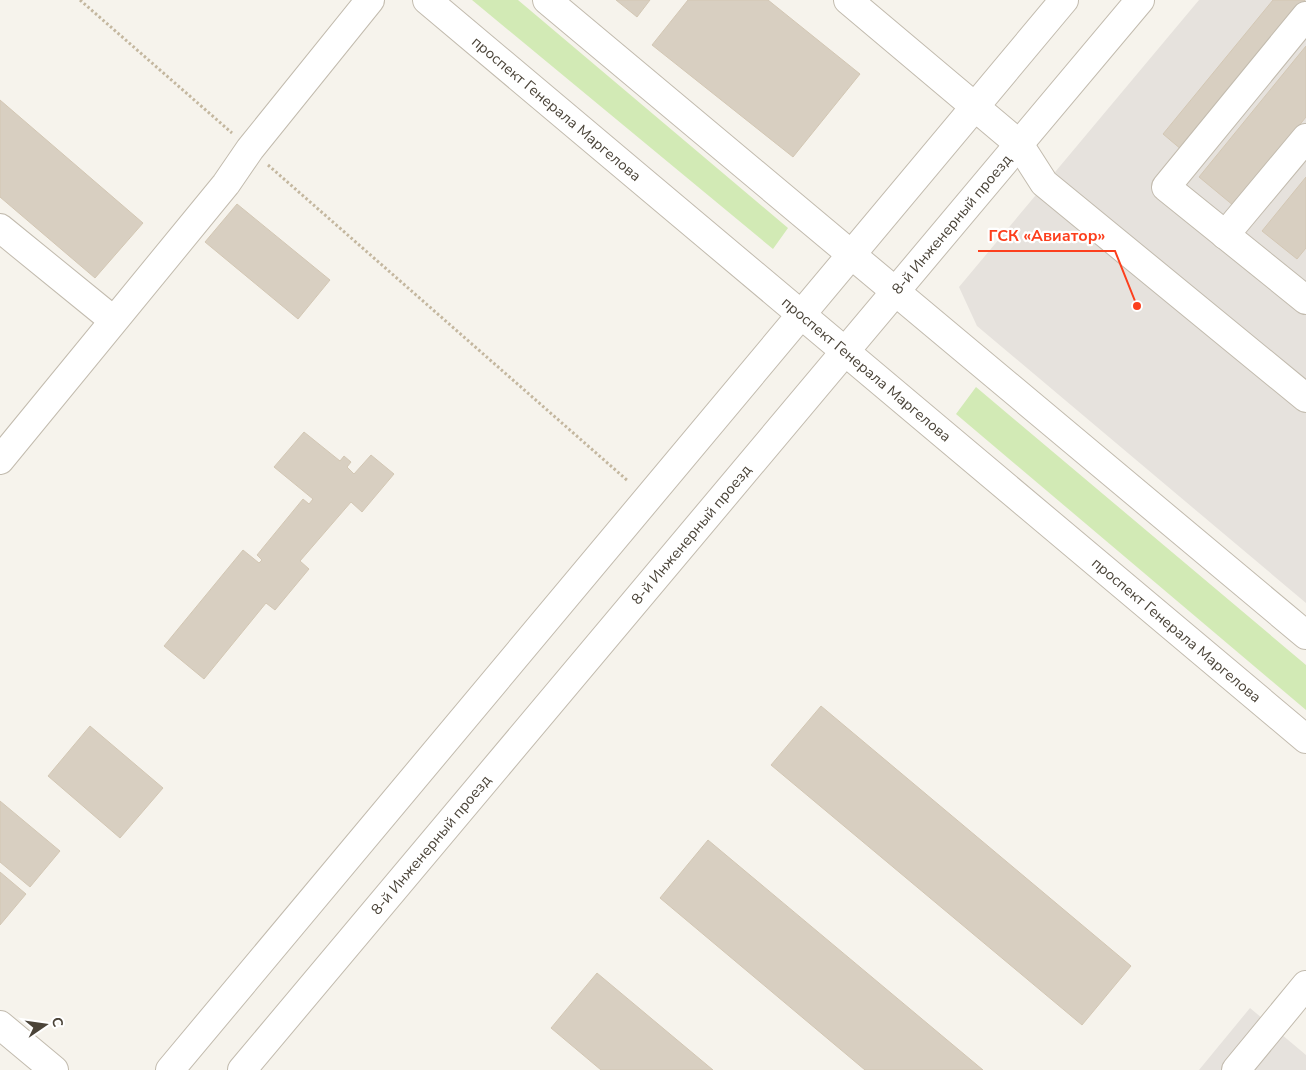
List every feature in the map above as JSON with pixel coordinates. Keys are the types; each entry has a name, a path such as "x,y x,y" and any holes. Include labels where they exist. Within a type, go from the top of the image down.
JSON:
{"street":[{"path":"0,460 226,184 250,149 370,0"},
{"name":"проспект Генерала Маргелова","path":"427,0 1306,739"},
{"path":"547,0 1306,636"},
{"path":"848,0 1019,144 1044,183 1306,398"},
{"path":"170,1070 1064,0"},
{"name":"8-й Инженерный проезд","path":"242,1070 1140,0"},
{"path":"1301,286 1226,235 1166,187 1306,16"},
{"path":"1226,235 1306,138"},
{"path":"0,228 113,320"},
{"path":"1236,1070 1306,985"},
{"path":"0,1025 54,1070"}],"path":[{"path":"80,0 648,498"}],"shaded area":[{"path":"1199,0 1306,0 1306,603 977,326 959,287"},
{"path":"1250,1008 1306,1055 1306,1070 1199,1070"}],"green space":[{"path":"472,0 518,0 788,228 773,249"},
{"path":"976,387 1306,665 1306,710 956,414"}],"building":[{"path":"616,0 650,0 637,17"},
{"path":"688,0 768,0 860,74 793,157 652,45"},
{"path":"1273,0 1305,0 1182,150 1163,134"},
{"path":"1306,46 1306,117 1234,206 1199,177"},
{"path":"0,100 143,223 95,278 0,197"},
{"path":"1306,177 1306,248 1297,259 1262,231"},
{"path":"237,204 330,280 298,319 205,242"},
{"path":"304,432 340,461 344,456 351,462 347,467 354,474 371,455 394,474 362,512 351,502 300,561 309,569 275,610 266,603 204,679 164,646 243,550 259,563 262,560 257,555 303,499 309,504 313,499 274,467"},
{"path":"821,706 1131,966 1082,1025 771,765"},
{"path":"90,726 163,788 120,838 48,776"},
{"path":"0,801 60,851 30,887 0,862"},
{"path":"708,840 983,1070 865,1070 660,898"},
{"path":"0,872 26,894 0,925"},
{"path":"597,973 713,1070 601,1070 551,1028"}],"place":[{"name":"ГСК «Авиатор»","path":"1137,306"}]}
